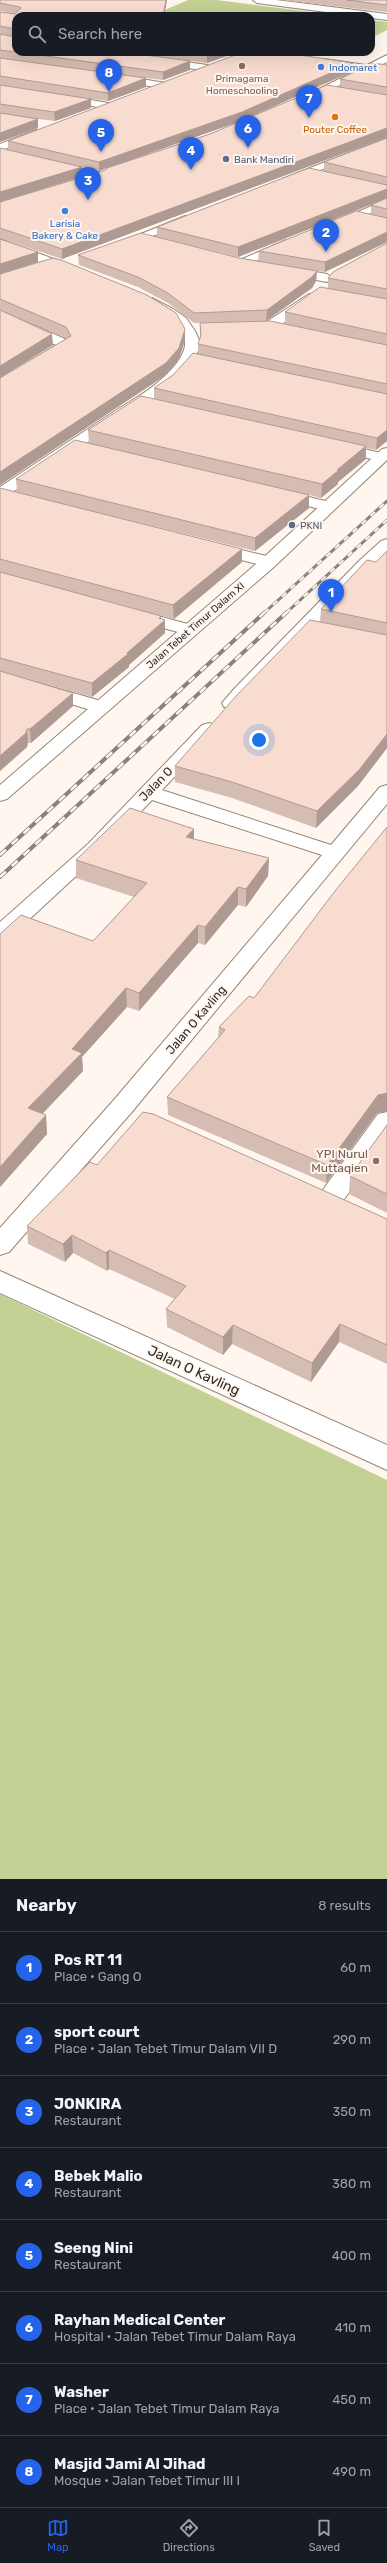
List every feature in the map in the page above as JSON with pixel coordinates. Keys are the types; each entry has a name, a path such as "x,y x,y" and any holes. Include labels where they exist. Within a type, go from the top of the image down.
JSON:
{"street":[{"path":"257,0 349,12"},
{"path":"375,15 387,17"},
{"path":"297,102 326,90 387,58"},
{"path":"148,60 211,67 187,77"},
{"path":"317,61 366,68"},
{"path":"103,76 170,84 144,93"},
{"path":"326,90 341,92"},
{"path":"55,97 112,105 88,113"},
{"path":"2,152 39,125"},
{"path":"277,183 387,141"},
{"path":"44,163 105,175 80,183"},
{"path":"307,172 328,178"},
{"path":"328,228 387,202"},
{"path":"111,248 140,238 197,214"},
{"path":"357,216 372,220"},
{"path":"140,238 164,243"},
{"path":"239,262 300,239"},
{"path":"0,243 84,275"},
{"path":"224,259 261,266"},
{"path":"30,270 75,260"},
{"path":"276,269 327,278 340,272"},
{"path":"270,326 321,292 327,278"},
{"path":"0,494 138,402 182,369 197,328 173,312 139,296"},
{"path":"0,314 60,342 64,346 2,383"},
{"path":"255,326 270,326 285,329"},
{"path":"187,358 202,362"},
{"path":"138,402 156,406"},
{"path":"319,443 384,454"},
{"path":"73,446 93,451"},
{"name":"Jalan Tebet Timur Dalam XI","path":"0,795 269,562 384,454"},
{"path":"262,491 328,506"},
{"path":"0,494 20,499"},
{"path":"194,543 269,562"},
{"name":"Jalan O","path":"0,934 95,848 206,732 257,674 305,628 355,573 387,544"},
{"path":"121,611 189,630"},
{"path":"305,628 327,633"},
{"path":"0,677 101,707"},
{"name":"Jalan O Kavling","path":"0,1245 133,1112 336,853 387,791"},
{"path":"148,792 336,853"},
{"path":"331,1199 387,1120"},
{"name":"Jalan O Kavling","path":"0,1281 387,1458"}],"green space":[{"path":"188,0 217,0 311,12 160,12"},
{"path":"375,20 387,22 387,30 375,36"},
{"path":"0,1294 387,1480 387,1879 0,1879"}],"building":[{"path":"0,0 166,0 164,12 17,12 21,8 20,7 0,3"},
{"path":"347,0 387,0 387,5"},
{"path":"0,12 12,14 12,28 0,26"},
{"path":"0,34 12,36 12,52 0,50"},
{"path":"46,56 153,56 190,61 163,72"},
{"path":"232,56 307,56 353,63 242,112 99,162 8,141"},
{"path":"0,58 146,78 108,93 0,76"},
{"path":"373,63 387,65 387,87 340,79"},
{"path":"0,85 91,99 54,112 0,104"},
{"path":"327,85 387,95 387,128 62,249 0,228 0,202 106,170 107,168 210,134"},
{"path":"0,113 38,119 0,133"},
{"path":"387,138 387,177 324,162"},
{"path":"0,148 82,167 0,192"},
{"path":"309,168 387,185 387,189 238,247 157,227"},
{"path":"387,198 387,209 371,205"},
{"path":"356,211 387,218 387,232 325,262 259,251"},
{"path":"141,233 239,258 317,271 312,277 267,310 194,313 168,293 138,277 78,255"},
{"path":"0,239 38,252 0,264"},
{"path":"387,243 387,289 328,278 333,272"},
{"path":"53,258 147,295 176,313 185,329 179,348 166,363 0,472 0,378 71,336 66,327 0,299 0,274"},
{"path":"320,287 387,299 387,334 285,312"},
{"path":"0,310 52,334 0,366"},
{"path":"270,321 387,345 387,384 198,344 201,335 200,323"},
{"path":"193,353 387,394 387,430 377,438 154,388 173,375"},
{"path":"141,396 366,446 322,484 88,430"},
{"path":"75,440 309,495 255,538 16,479"},
{"path":"0,488 242,549 173,605 0,559"},
{"path":"387,551 387,623 321,609 367,560 376,562"},
{"path":"0,572 161,616 159,618 165,620 127,653 128,654 92,683 0,658"},
{"path":"310,620 387,635 387,734 359,770 317,811 232,782 175,766 236,696"},
{"path":"0,671 73,693 30,729 27,729 26,733 0,756"},
{"path":"130,808 194,829 186,837 269,858 246,889 238,887 205,927 198,925 139,993 126,988 72,1049 82,1053 28,1108 46,1115 0,1167 0,934 21,915 93,941 147,883 76,860"},
{"path":"387,827 387,1093 378,1095 327,1165 167,1097 225,1030 219,1027 249,996 254,998 335,891"},
{"path":"143,1112 153,1114 387,1219 387,1345 340,1324 312,1363 233,1325 223,1337 166,1309 186,1286 109,1250 106,1253 72,1235 63,1244 27,1226 90,1162 97,1165"},
{"name":"YPI Nurul Muttaqien","path":"387,1125 387,1194 350,1176"}],"railway":[{"path":"264,613 387,501"},
{"path":"286,613 387,520"},
{"path":"0,855 265,612"},
{"path":"0,877 287,612"}],"place":[{"name":"Primagama Homeschooling","path":"242,66"},
{"name":"Indomaret","path":"321,67"},
{"name":"Masjid Jami Al Jihad","path":"109,92"},
{"name":"Pouter Coffee","path":"335,117"},
{"name":"Washer","path":"309,118"},
{"name":"Rayhan Medical Center","path":"248,148"},
{"name":"Seeng Nini","path":"101,152"},
{"name":"Bank Mandiri","path":"226,159"},
{"name":"Bebek Malio","path":"191,170"},
{"name":"JONKIRA","path":"88,200"},
{"name":"Larisia Bakery & Cake","path":"65,211"},
{"name":"sport court","path":"326,252"},
{"name":"PKNI","path":"292,525"},
{"name":"Pos RT 11","path":"331,612"},
{"name":"YPI Nurul Muttaqien","path":"376,1161"}]}
